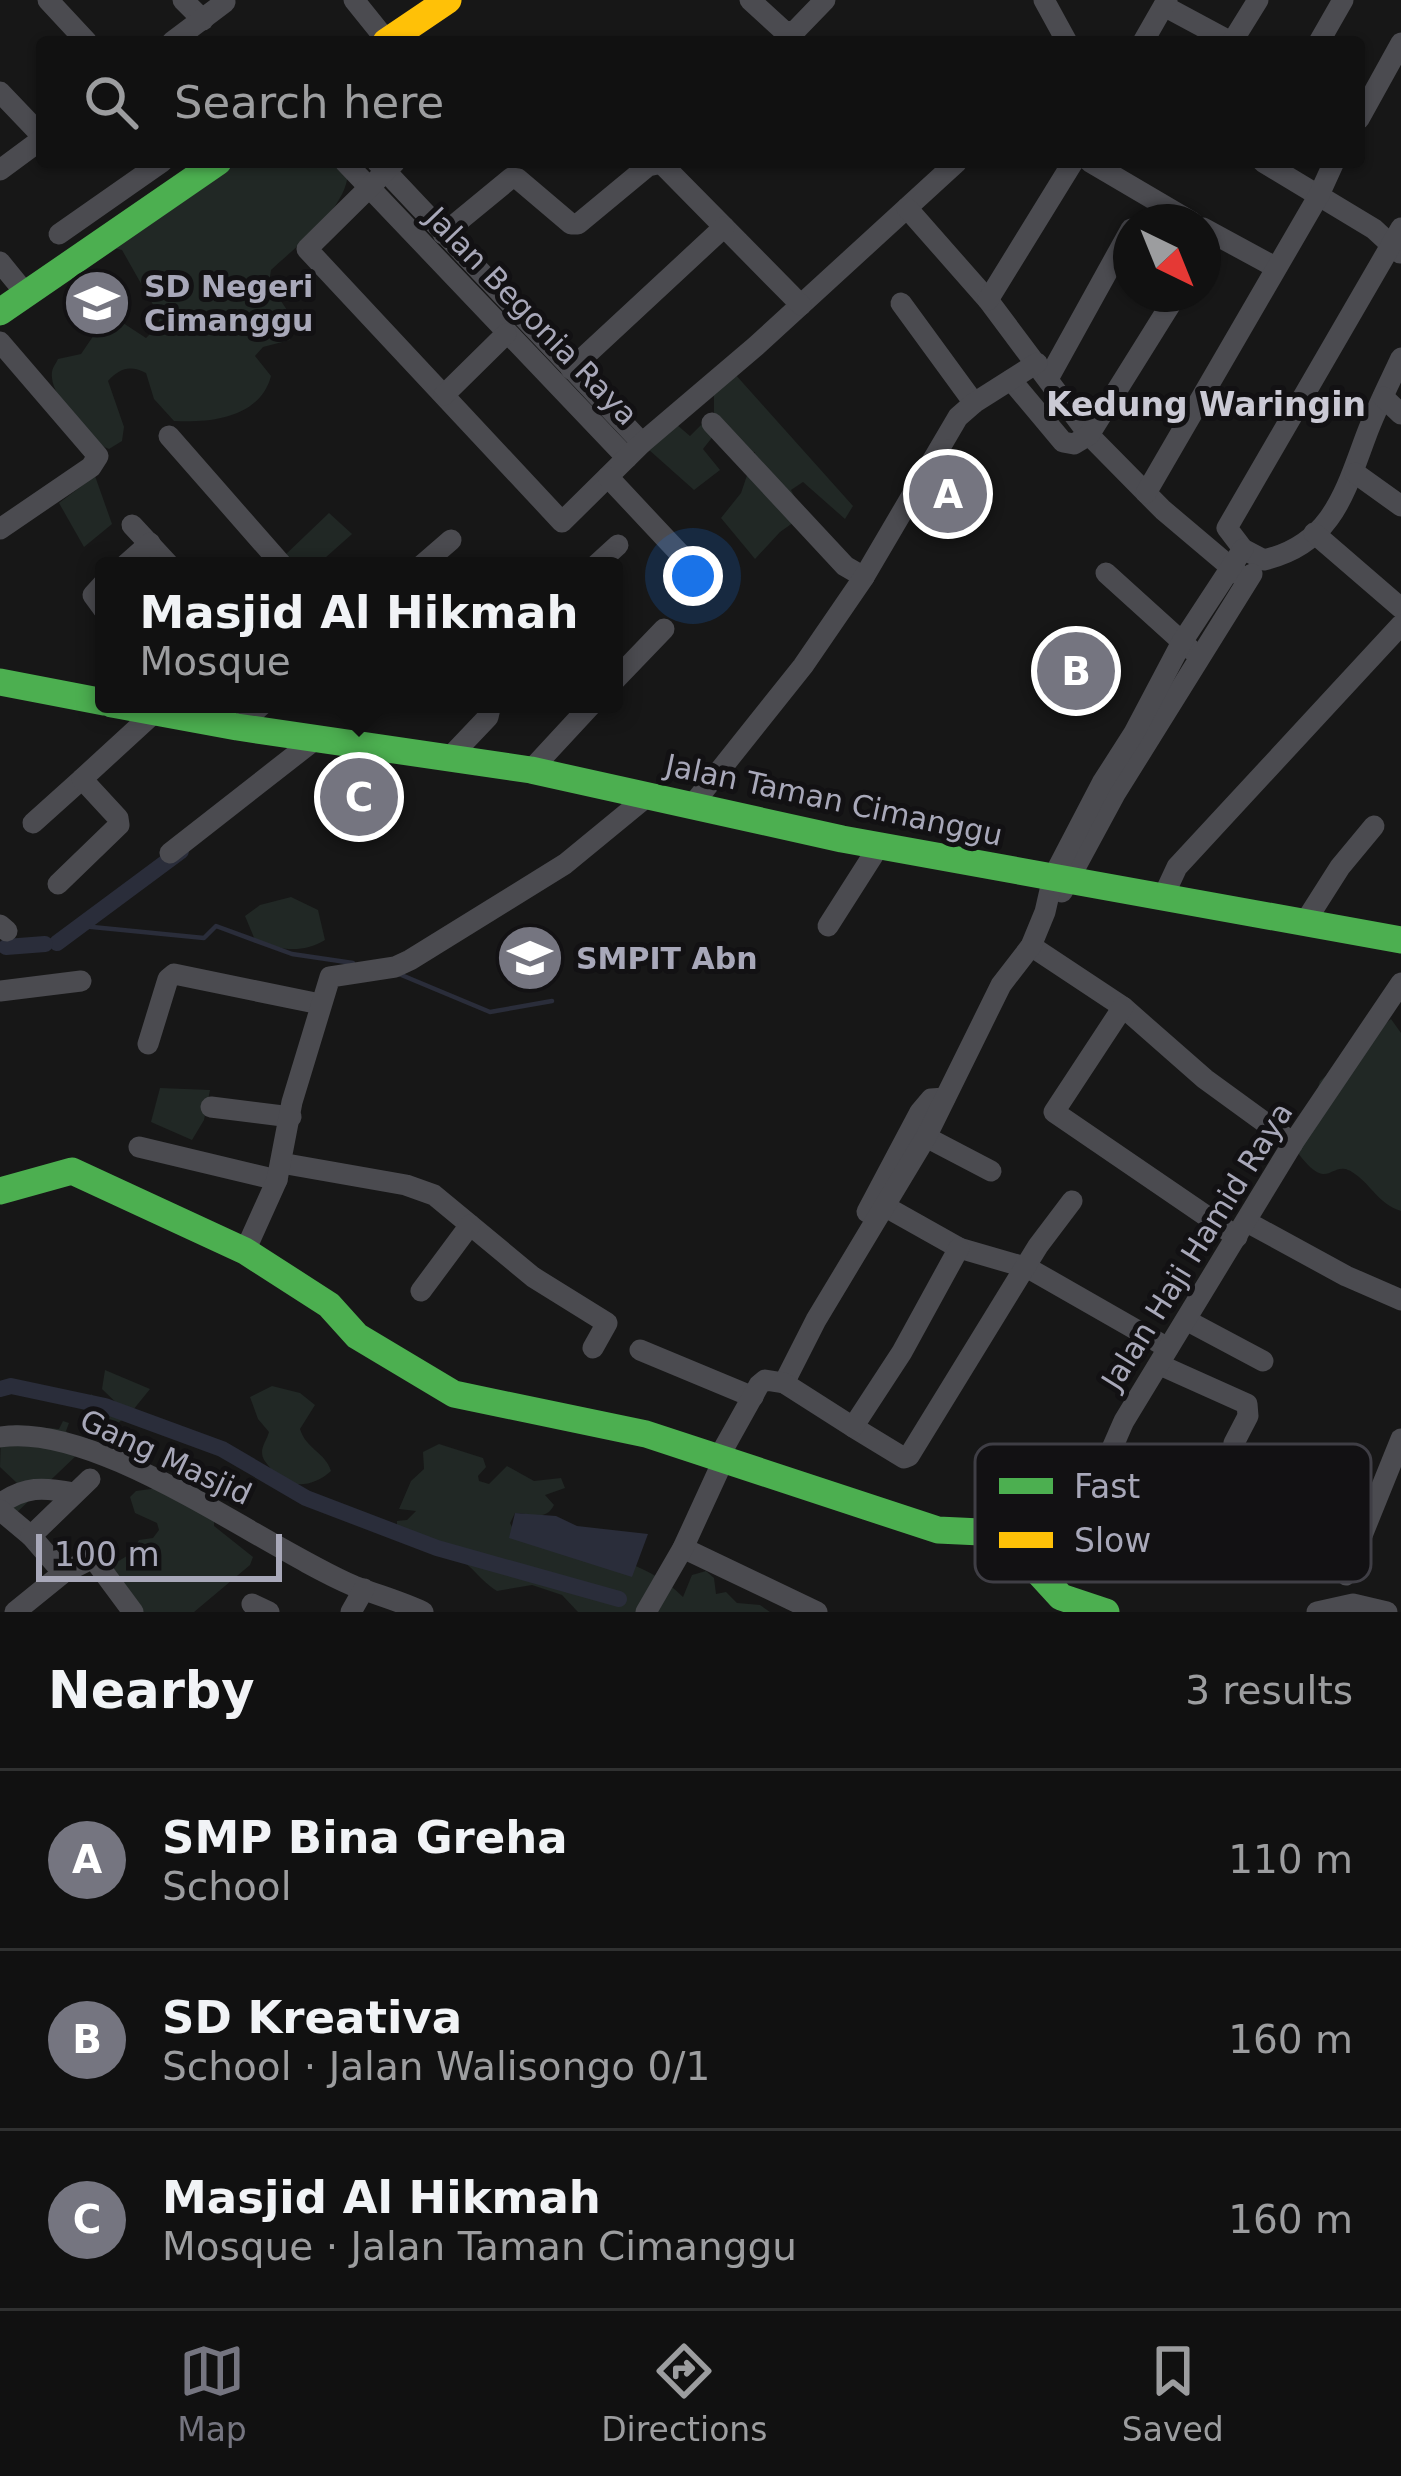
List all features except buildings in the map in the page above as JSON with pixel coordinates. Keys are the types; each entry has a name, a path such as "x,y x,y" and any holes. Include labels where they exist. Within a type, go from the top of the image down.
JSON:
{"street":[{"path":"48,0 81,36"},
{"path":"184,0 202,20"},
{"path":"354,0 381,36"},
{"path":"395,36 448,0"},
{"path":"750,0 785,32 795,31 825,0"},
{"path":"1045,0 1064,36"},
{"path":"1236,36 1258,0"},
{"path":"1322,36 1343,0"},
{"path":"180,36 225,2"},
{"path":"1146,36 1165,3 1222,36"},
{"path":"1365,108 1401,43"},
{"path":"0,92 36,131"},
{"path":"0,170 36,143"},
{"path":"59,234 153,168"},
{"name":"Jalan Begonia Raya","path":"350,168 506,334 634,451"},
{"path":"384,168 308,249 562,522 634,451 950,168"},
{"name":"Jalan Begonia Raya","path":"388,168 442,234 571,369 634,451"},
{"path":"442,234 511,178 518,178 571,224 578,224 648,168"},
{"path":"666,168 801,305"},
{"path":"988,300 1069,168"},
{"path":"1100,168 1161,204"},
{"path":"1210,550 1399,240 1273,168"},
{"path":"1146,493 1331,168"},
{"path":"0,312 187,171"},
{"path":"1145,204 1149,197"},
{"path":"907,208 988,300 1088,435 1210,550 1246,564"},
{"path":"571,369 724,227"},
{"path":"1221,244 1275,267"},
{"path":"693,804 803,666 863,578 958,417 1011,380 1042,371 1113,257"},
{"path":"0,262 26,294"},
{"path":"901,303 974,403"},
{"path":"1011,380 1063,442 1072,445 1088,435 1166,312"},
{"path":"444,395 506,334"},
{"path":"0,342 98,456 91,467 0,529"},
{"path":"780,1382 926,1137 1001,985 1031,946 1062,879 1115,794 1191,650 1246,564 1295,548 1335,512 1355,473 1366,436 1396,408 1401,358"},
{"path":"712,423 845,566 863,578"},
{"path":"170,436 275,557"},
{"path":"1355,473 1401,506"},
{"path":"608,477 697,572"},
{"path":"132,525 162,557"},
{"path":"1227,528 1246,564"},
{"path":"1314,533 1401,608"},
{"path":"431,557 451,540"},
{"path":"134,557 150,543"},
{"path":"605,557 618,545"},
{"path":"1106,573 1191,650"},
{"path":"1163,897 1177,867 1401,625"},
{"path":"623,672 664,629"},
{"name":"Jalan Taman Cimanggu","path":"0,682 95,700"},
{"path":"33,823 154,713"},
{"name":"Jalan Taman Cimanggu","path":"194,713 237,727 531,770 879,846 1401,940"},
{"path":"237,727 252,713"},
{"path":"450,758 489,713"},
{"path":"531,770 584,713"},
{"path":"170,853 317,738"},
{"path":"58,884 119,825 118,818 82,779"},
{"path":"244,1251 279,1172 320,1004 333,975 395,967 410,960 565,864 649,795"},
{"path":"1305,922 1340,866 1374,826"},
{"path":"828,926 879,846"},
{"path":"1031,946 1123,1007 1205,1079 1293,1143"},
{"path":"148,1044 174,974 320,1004"},
{"path":"0,991 81,980"},
{"name":"Jalan Haji Hamid Raya","path":"1113,1444 1293,1143 1400,988"},
{"path":"1123,1007 1054,1112 1242,1229 1401,1300"},
{"path":"780,1382 920,1112 931,1099 945,1098"},
{"path":"211,1107 290,1117"},
{"path":"926,1137 991,1171"},
{"path":"139,1148 279,1172 406,1184 434,1195 532,1277 607,1323 592,1348"},
{"path":"0,1191 72,1171 244,1251 329,1305 357,1336 454,1394 646,1434 938,1530 975,1532"},
{"path":"646,1612 683,1548 723,1461 725,1446 763,1381 780,1382 904,1458 909,1456 1038,1246 1072,1201"},
{"path":"886,1207 958,1248 1028,1268 1247,1404 1248,1416 1236,1444"},
{"path":"421,1292 470,1225"},
{"path":"854,1427 902,1352 958,1248"},
{"path":"1186,1320 1263,1361"},
{"path":"640,1350 753,1397"},
{"name":"Gang Masjid","path":"0,1437 62,1440 172,1487 364,1589"},
{"path":"1371,1513 1401,1439"},
{"path":"31,1536 82,1486 19,1490 0,1507 63,1573"},
{"path":"683,1548 817,1612"},
{"path":"22,1610 63,1573 82,1561 93,1561 134,1612"},
{"path":"1047,1582 1061,1597 1106,1612"},
{"path":"351,1612 364,1589"},
{"path":"364,1589 390,1612"},
{"path":"364,1589 423,1612"},
{"path":"1317,1612 1353,1604 1388,1612 1401,1606"}],"shaded area":[{"path":"196,168 347,168 348,177 335,207 271,270 269,283 289,313 290,340 263,347 255,356 271,376 256,401 218,419 174,421 154,399 146,373 125,369 108,381 124,427 122,441 109,449 74,419 52,378 58,359 81,354 96,332 117,319 146,338 156,328 160,317 122,250 105,246"},
{"path":"734,373 853,506 845,519 803,482 791,490 804,515 755,559 721,518 741,493 755,452 738,460 714,435 703,449 720,470 694,490 648,449 676,424 690,436 702,424 714,434 714,391"},
{"path":"95,476 112,524 84,547 59,503"},
{"path":"329,513 352,534 326,557 283,557"},
{"path":"291,897 318,910 325,940 290,949 255,940 245,916 260,905"},
{"path":"1391,1019 1401,1033 1401,1211 1347,1169 1317,1172 1298,1153 1320,1081"},
{"path":"160,1088 210,1090 204,1120 192,1140 151,1122"},
{"path":"105,1370 150,1389 129,1415 104,1433 95,1430 105,1414 86,1410 91,1394 105,1406 127,1413 102,1389"},
{"path":"272,1386 300,1393 315,1405 300,1429 331,1471 316,1481 285,1481 264,1459 269,1432 250,1397"},
{"path":"63,1421 69,1423 66,1431 80,1452 12,1517 0,1497 17,1483 0,1467 1,1434 15,1425 59,1429"},
{"path":"439,1444 483,1458 486,1467 479,1481 489,1484 507,1466 534,1481 561,1478 565,1488 545,1495 554,1505 551,1510 542,1515 515,1513 512,1527 627,1562 683,1597 692,1575 706,1571 714,1578 716,1594 726,1592 737,1603 760,1605 770,1612 578,1612 562,1595 532,1585 497,1591 464,1562 437,1555 423,1541 397,1531 397,1521 407,1520 416,1511 399,1509 411,1481 424,1469 423,1452"},
{"path":"202,1482 202,1489 214,1502 214,1526 253,1557 250,1565 194,1612 139,1612 109,1567 130,1554 139,1540 153,1538 159,1530 157,1523 135,1513 130,1497 136,1491"}],"water":[{"path":"515,1513 648,1534 632,1577 509,1538"}],"waterway":[{"path":"57,943 181,851"},
{"path":"82,926 204,938 216,926 292,954 353,963"},
{"path":"6,947 45,944"},
{"path":"399,974 490,1012 552,1001"},
{"path":"0,1389 11,1386 105,1406 222,1449 306,1498 437,1548 619,1599"}],"traffic: fast":[{"path":"0,312 209,168"},
{"path":"0,682 95,700"},
{"path":"161,713 531,770 842,839 1401,940"},
{"path":"0,1191 72,1171 245,1251 329,1305 357,1336 454,1394 646,1434 938,1530 975,1532"},
{"path":"1047,1582 1061,1597 1106,1612"}],"traffic: slow":[{"path":"395,36 448,0"}],"place":[{"name":"SD Negeri Cimanggu","path":"97,303"},
{"name":"SMP Bina Greha","path":"948,494"},
{"name":"SD Kreativa","path":"1076,671"},
{"name":"Masjid Al Hikmah","path":"359,797"},
{"name":"SMPIT Abn","path":"530,958"}],"district":[{"name":"Kedung Waringin","path":"1206,404"}]}
